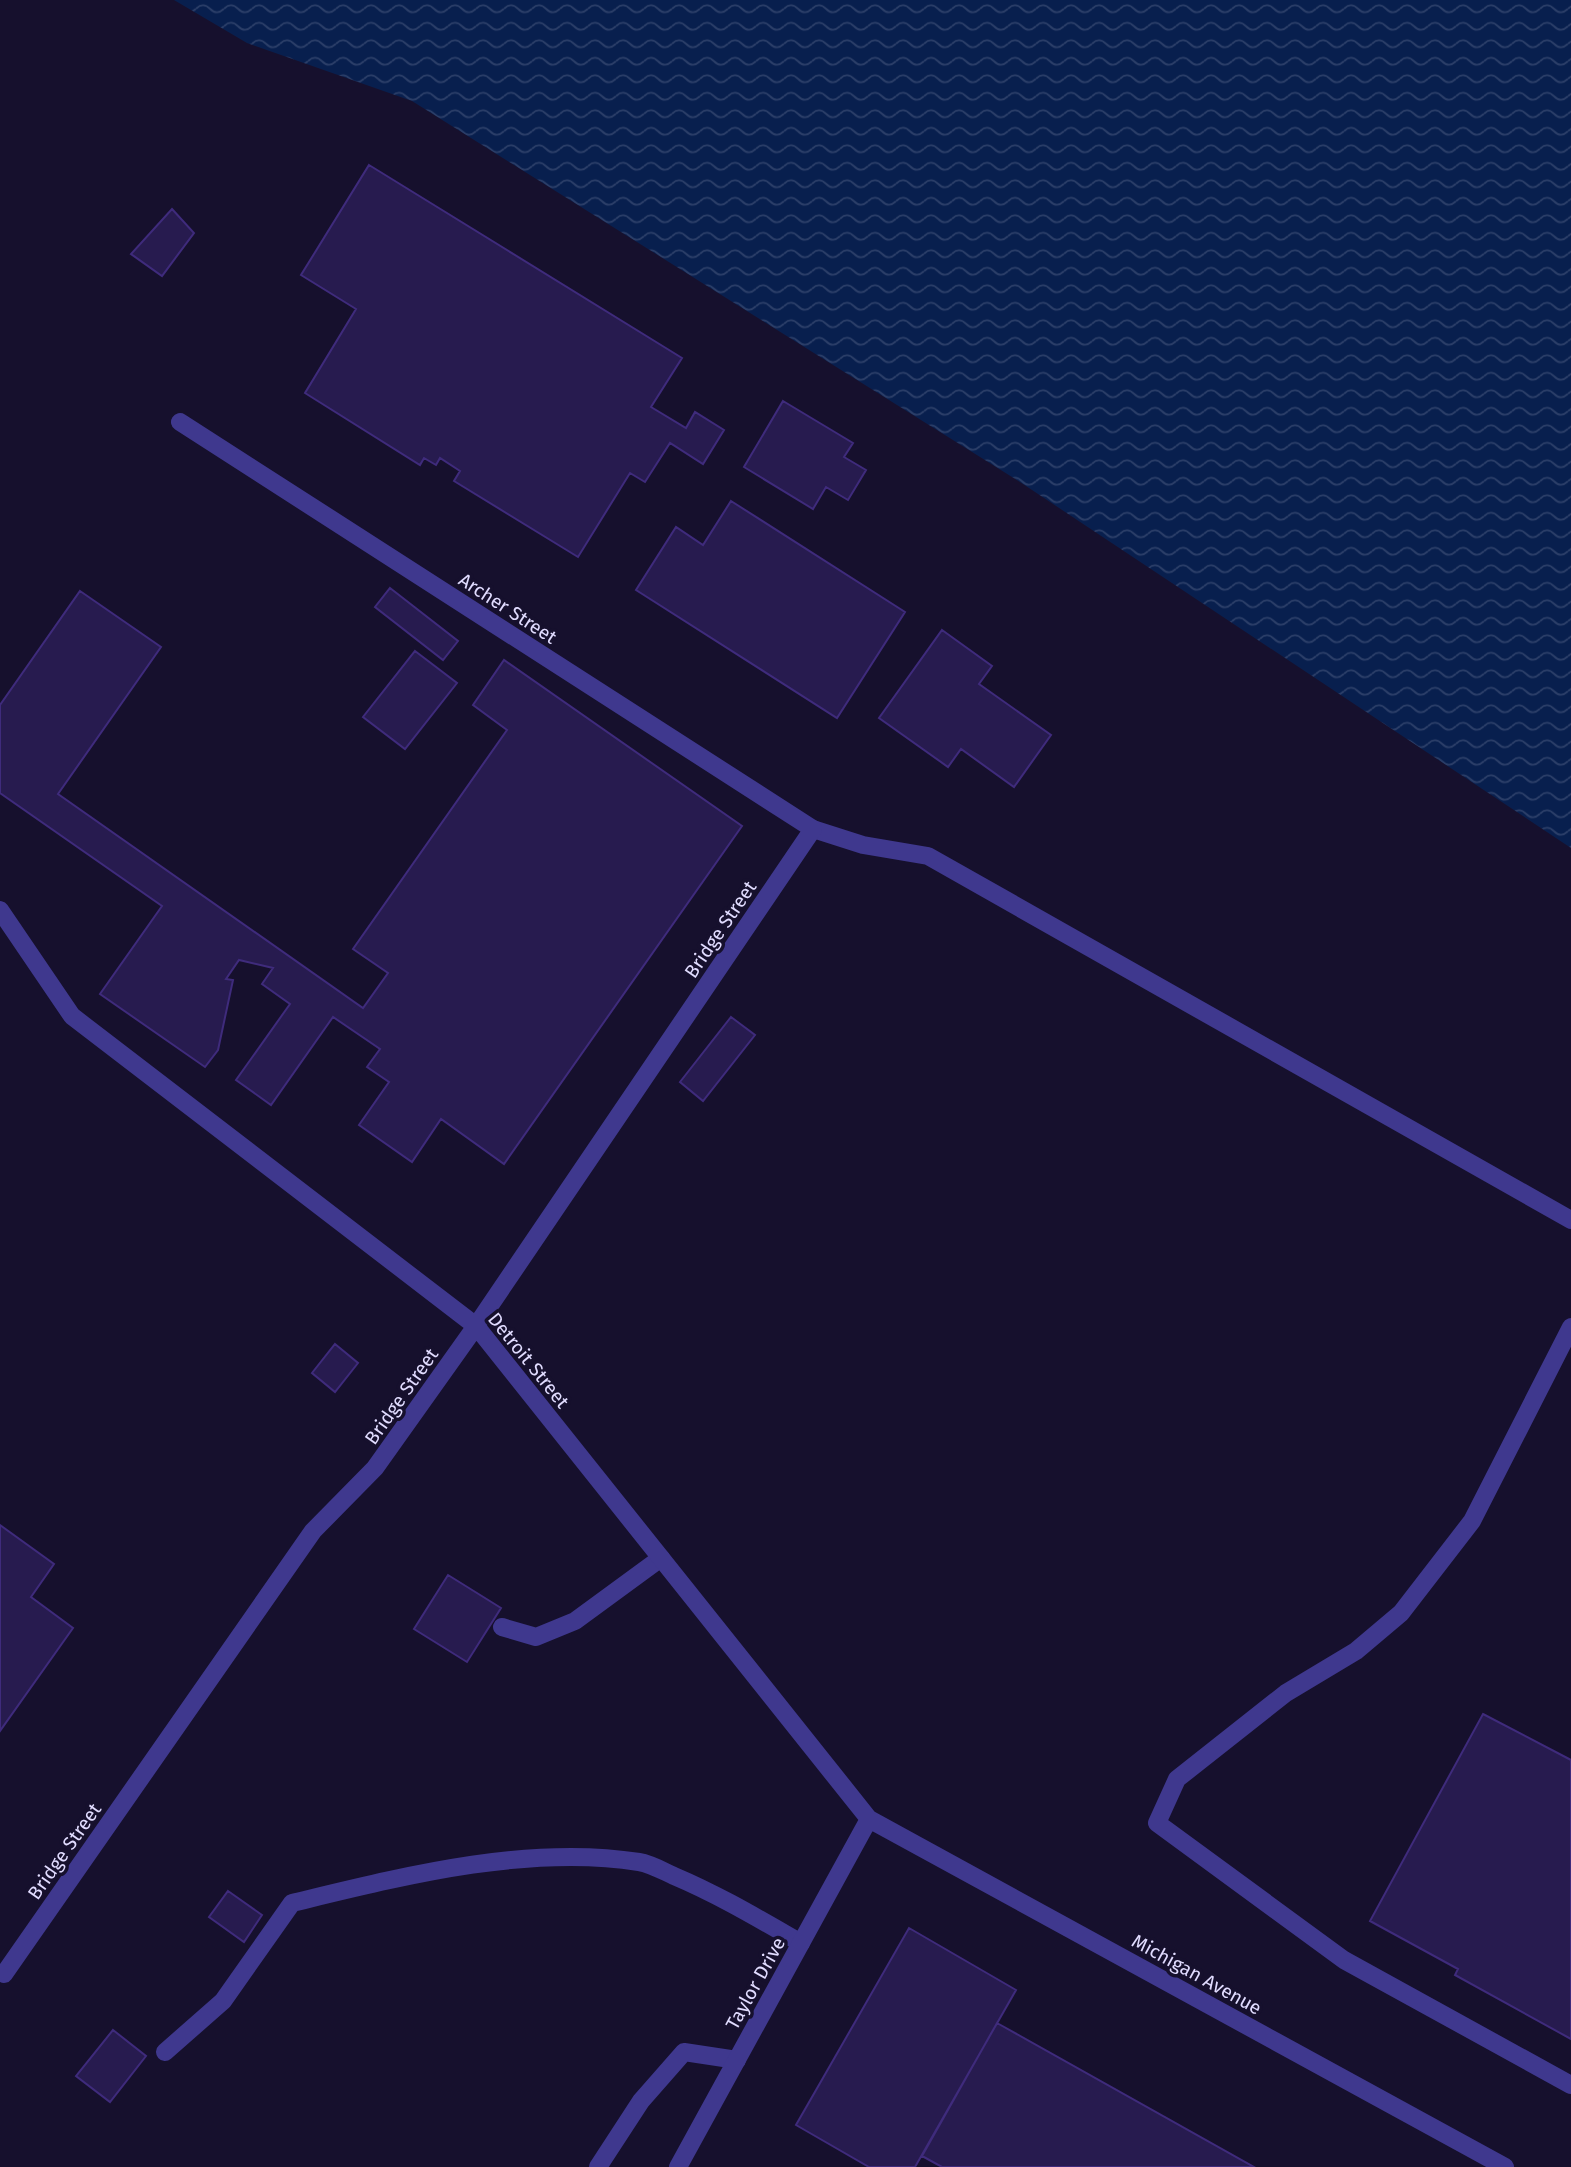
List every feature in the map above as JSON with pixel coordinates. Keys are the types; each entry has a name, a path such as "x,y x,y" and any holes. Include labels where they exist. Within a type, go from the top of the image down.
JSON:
{"street":[{"name":"Archer Street","path":"180,422 813,829 863,845 928,856 1571,1220"},
{"name":"Bridge Street","path":"4,1973 313,1531 375,1468 476,1326 813,829"},
{"name":"Detroit Street","path":"0,910 72,1016 476,1326 869,1819"},
{"path":"1571,1327 1472,1521 1409,1604 1356,1651 1286,1693 1177,1779 1157,1823 1344,1960 1571,2085"},
{"path":"502,1627 536,1637 575,1621 661,1558"},
{"name":"Taylor Drive","path":"678,2167 869,1819"},
{"name":"Michigan Avenue","path":"869,1819 1505,2167"},
{"path":"165,2052 223,2001 292,1903 387,1880 474,1865 558,1857 641,1862 716,1893 801,1943"},
{"path":"598,2167 641,2101 684,2052 737,2060"}],"water":[{"path":"174,0 1571,0 1571,848 1023,484 412,101 247,43"}],"building":[{"path":"369,165 682,358 651,407 686,428 695,412 724,430 703,464 670,443 645,482 630,473 578,557 454,481 460,471 440,458 436,465 424,458 420,465 305,393 356,309 301,275"},
{"path":"172,209 194,233 162,276 131,254"},
{"path":"783,401 853,443 844,457 866,470 848,500 826,487 813,509 744,467"},
{"path":"731,501 905,612 837,718 636,590 676,527 703,545"},
{"path":"390,588 458,641 443,660 375,607"},
{"path":"80,591 161,647 58,794 363,1008 388,973 353,949 507,730 473,705 504,660 742,826 504,1164 441,1119 412,1162 359,1125 389,1082 367,1067 380,1049 333,1017 271,1105 236,1080 290,1004 262,984 273,968 239,960 226,979 233,980 218,1050 205,1067 100,994 162,906 0,793 0,705"},
{"path":"942,630 992,666 979,684 1051,735 1014,787 961,749 948,767 879,718"},
{"path":"415,651 457,683 405,749 363,717"},
{"path":"731,1017 755,1035 703,1101 680,1082"},
{"path":"335,1344 358,1363 335,1392 312,1373"},
{"path":"0,1525 54,1564 31,1597 73,1628 0,1731"},
{"path":"448,1575 501,1608 467,1662 414,1629"},
{"path":"1483,1714 1571,1760 1571,2039 1455,1975 1458,1969 1370,1921"},
{"path":"228,1891 262,1915 244,1942 209,1917"},
{"path":"909,1928 1016,1990 915,2167 869,2167 796,2125"},
{"path":"997,2023 1254,2167 942,2167 922,2156"},
{"path":"113,2030 146,2056 110,2102 76,2076"}]}
